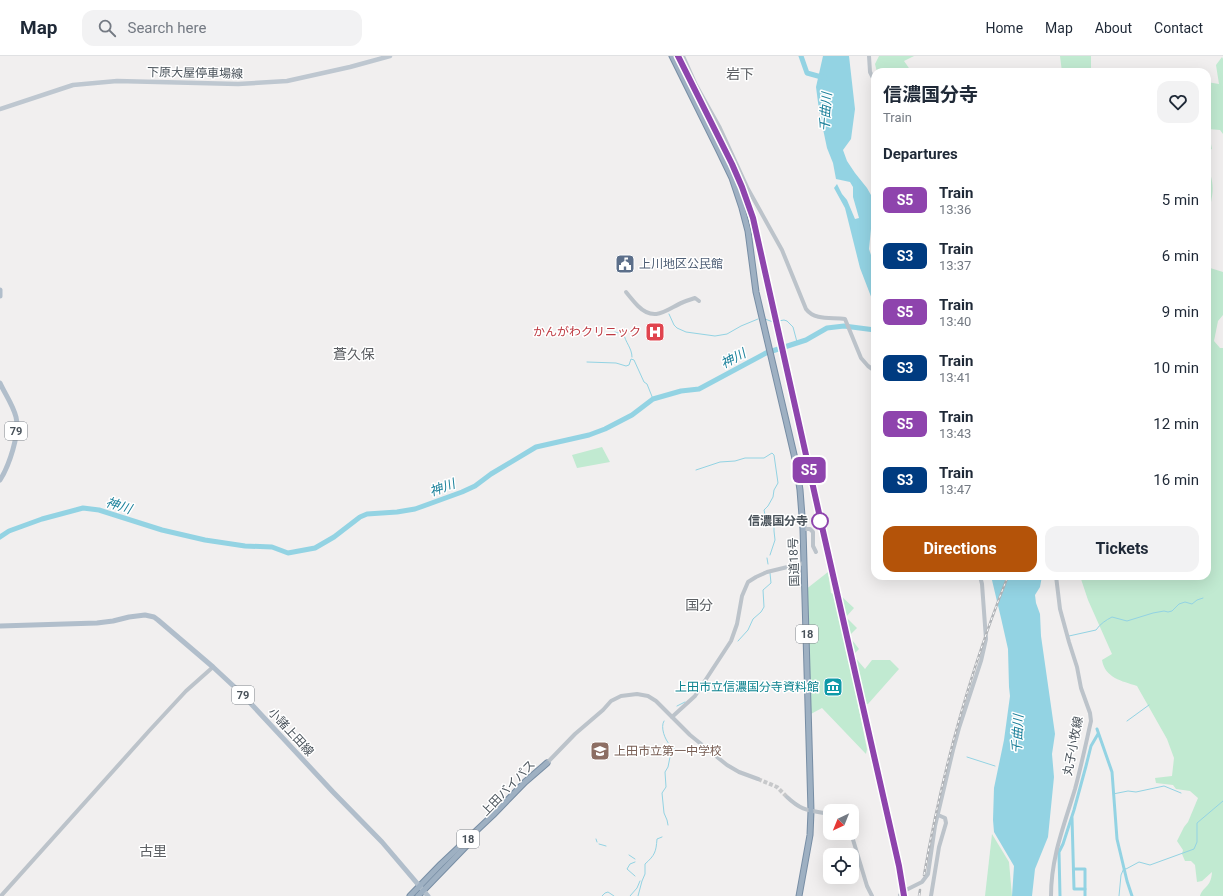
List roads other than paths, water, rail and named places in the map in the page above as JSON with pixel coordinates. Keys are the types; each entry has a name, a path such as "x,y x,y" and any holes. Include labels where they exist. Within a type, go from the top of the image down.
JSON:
{"highway":[{"name":"国道18号","path":"672,56 720,150 738,197 748,230 756,292 796,464 800,490 803,529 811,811 810,835 799,896"},
{"name":"上田バイパス","path":"410,896 422,888 547,763"},
{"name":"上田バイパス","path":"418,896 422,888"}],"main road":[{"name":"下原大屋停車場線","path":"0,109 73,85 117,81 262,84 287,81 350,67 390,56"},
{"path":"0,290 0,296"},
{"name":"79","path":"0,383 14,412 17,427 8,464 0,480"},
{"name":"小諸上田線","path":"0,626 97,623 139,616 148,616 158,620 213,667 241,694 366,825 428,896"}],"street":[{"path":"683,56 696,85 721,130 748,189 782,250 809,314 819,317 845,318 861,358 871,368"},
{"path":"868,56 871,74"},
{"path":"626,292 642,309 654,314 664,313 685,301 695,298 699,301"},
{"path":"803,529 812,530 813,546 816,552"},
{"path":"672,717 696,695 731,641 737,624 742,596 748,582 766,572 804,563"},
{"path":"899,896 906,890 922,882 928,874 938,815 957,735 981,662 986,639 981,580"},
{"name":"丸子小牧線","path":"1051,896 1051,876 1055,854 1076,786 1091,721 1060,609 1056,580"},
{"path":"1,896 149,731 190,688 213,667"},
{"path":"547,763 575,734 603,710 611,701 621,696 638,694 648,696 656,701 690,735 727,765 739,772 758,779"},
{"path":"787,797 801,808 823,813"},
{"path":"931,896 939,847 946,823 945,818 938,815"},
{"path":"853,840 867,886 872,896"}],"water":[{"name":"千曲川","path":"823,56 849,56 855,109 851,139 843,150 847,161 871,195 871,229 869,249 871,255 871,297 860,268 845,208 834,188 837,184 847,200 855,219 859,218 853,197 853,187 850,182 836,179 833,163 827,148 816,87"},
{"name":"千曲川","path":"992,580 1041,580 1040,587 1035,595 1040,614 1041,636 1055,734 1052,754 1054,777 1048,837 1035,869 1032,896 1012,896 1014,866 994,832 994,788 1004,740 1010,696 1008,649"}],"waterway":[{"path":"801,56 807,73 825,78"},
{"path":"669,314 677,328 686,332 715,336 727,334 758,319"},
{"path":"765,319 773,322 784,320 787,321 793,327 797,342"},
{"name":"神川","path":"0,537 9,531 42,519 83,508 99,510 162,530 205,540 245,546 272,547 288,553 315,548 334,537 360,517 367,514 415,509 462,492 475,486 491,474 536,447 589,435 605,429 632,415 653,399 681,391 699,389 766,353 806,340 827,328 844,326 871,329"},
{"path":"615,332 618,333 621,331 624,334 632,357"},
{"path":"587,362 616,363 626,366 629,365 631,359 634,360 653,399"},
{"path":"696,470 720,462 735,461 745,458 764,458 772,453 774,455 778,483 774,490 773,497 764,510 765,515 774,525 775,540 770,555"},
{"path":"767,558 768,564"},
{"path":"738,641 748,630 753,619 764,607 763,590 771,583 770,573"},
{"path":"1069,636 1096,630 1103,622 1112,617 1127,621 1153,613 1172,611 1179,604 1185,602 1192,604 1203,598"},
{"path":"677,706 685,702"},
{"path":"1127,721 1149,705"},
{"path":"664,721 663,730 665,737 668,743 675,749 670,757 668,767 665,772 666,787 662,793 664,813 668,825"},
{"path":"1097,729 1112,772 1117,839 1132,896"},
{"path":"1060,896 1059,852 1074,810 1091,746 1098,734"},
{"path":"967,757 995,766"},
{"path":"1113,794 1128,791 1136,792 1164,786 1181,793"},
{"path":"1119,896 1121,875 1124,868 1126,869 1139,862 1150,865 1194,849 1197,842 1197,823 1223,801"},
{"path":"1072,818 1074,889 1085,889"},
{"path":"638,896 645,874 645,864 654,853 657,839 662,837"},
{"path":"599,844 606,846"},
{"path":"629,855 635,859"},
{"path":"635,862 630,864 627,869 635,876"},
{"path":"1074,869 1085,869 1085,896"},
{"path":"630,896 637,888 640,881"},
{"path":"602,896 608,892 614,896"}],"tunnel":[{"path":"758,779 777,787 787,797"}],"railway":[{"path":"678,56 736,172 753,218 899,866 904,896"},
{"path":"924,875 939,798 958,723 981,649 1006,580"},
{"path":"919,896 920,890"}],"train":[{"name":"S5","path":"678,56 732,164 753,218 899,866 904,896"}],"place":[{"name":"上川地区公民館","path":"625,264"},
{"name":"かんがわクリニック","path":"655,332"},
{"name":"信濃国分寺","path":"820,521"},
{"name":"上田市立信濃国分寺資料館","path":"833,687"},
{"name":"上田市立第一中学校","path":"600,751"}],"district":[{"name":"岩下","path":"740,74"},
{"name":"蒼久保","path":"354,354"},
{"name":"国分","path":"699,605"},
{"name":"古里","path":"153,851"}]}
